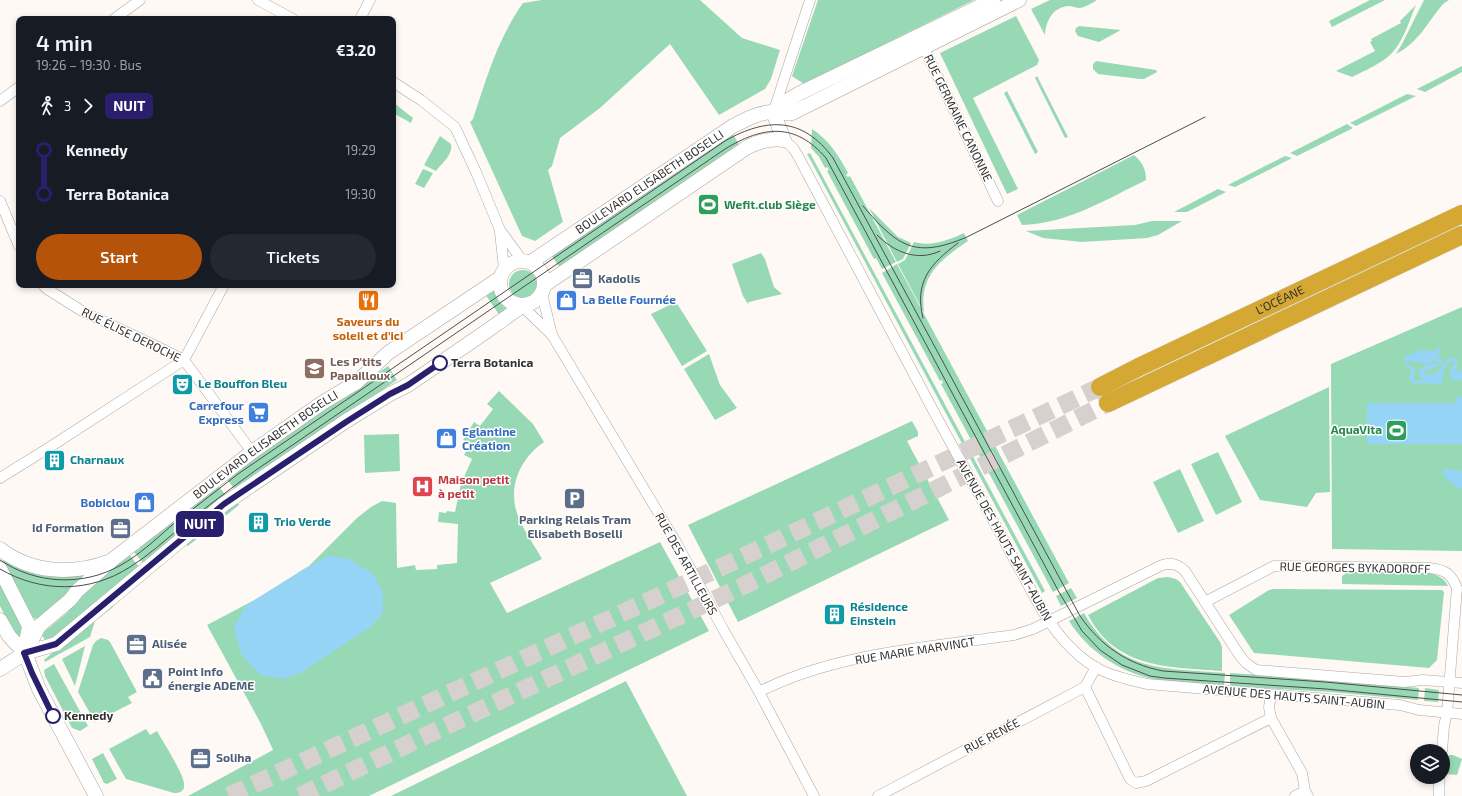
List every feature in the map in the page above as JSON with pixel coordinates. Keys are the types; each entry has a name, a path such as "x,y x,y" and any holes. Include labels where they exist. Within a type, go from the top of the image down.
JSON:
{"highway":[{"path":"1440,224 1462,202"},
{"name":"L’OCÉANE","path":"1100,387 1139,367 1462,214"},
{"name":"L’OCÉANE","path":"1108,403 1462,235"}],"street":[{"path":"118,16 140,0"},
{"path":"258,0 287,16"},
{"path":"362,16 370,0"},
{"path":"784,140 773,112 810,0"},
{"name":"BOULEVARD ELISABETH BOSELLI","path":"527,261 733,126 757,116 773,112 785,115 792,113 921,42 993,0"},
{"name":"BOULEVARD ELISABETH BOSELLI","path":"921,42 1019,0"},
{"name":"RUE GERMAINE CANONNE","path":"921,42 998,201"},
{"path":"396,84 421,100 455,127 476,172 500,230 527,261 540,268 543,273 544,289 535,302 522,306 512,303 506,299 500,288 502,273 500,230"},
{"path":"0,101 16,90"},
{"name":"BOULEVARD ELISABETH BOSELLI","path":"544,289 746,148 761,141 776,139 784,140"},
{"name":"AVENUE DES HAUTS SAINT-AUBIN","path":"784,140 793,148 798,156 935,414 1049,622 1074,651 1096,667 1122,678 1147,684 1271,696 1400,705 1420,710 1462,714"},
{"path":"0,201 16,239"},
{"path":"502,273 512,262 527,261"},
{"name":"BOULEVARD ELISABETH BOSELLI","path":"24,653 39,626 70,600 77,591 112,560 252,452 322,403 357,382 388,353 502,273"},
{"name":"RUE ÉLISE DEROCHE","path":"48,288 82,311 184,360 252,452"},
{"path":"0,478 184,360 222,288"},
{"name":"RUE DES ARTILLEURS","path":"544,289 552,335"},
{"name":"BOULEVARD ELISABETH BOSELLI","path":"24,653 56,644 224,504 346,422 390,394 408,385 487,332 522,306"},
{"name":"RUE DES ARTILLEURS","path":"522,306 552,335 678,544 814,796"},
{"name":"BOULEVARD ELISABETH BOSELLI","path":"0,549 11,557 32,566 58,570 86,568 112,560"},
{"name":"RUE MARIE MARVINGT","path":"759,692 770,686 818,669 871,656 1014,635 1049,622 1158,567 1168,564 1177,565 1185,571 1205,602"},
{"name":"RUE GEORGES BYKADOROFF","path":"1205,602 1274,566 1430,568 1442,570 1453,578 1457,588 1447,713 1443,744"},
{"path":"0,569 30,626 24,653 0,669"},
{"path":"1205,602 1246,663 1256,670 1405,682 1423,680 1462,684"},
{"path":"0,620 9,636 24,653 39,689 96,796"},
{"path":"1096,667 1085,687 1130,779 1139,784 1271,718"},
{"name":"RUE RENÉE","path":"878,796 1085,687"},
{"path":"1271,696 1269,707 1271,718 1302,774 1307,793 1295,796"},
{"path":"1439,784 1439,796"}],"green space":[{"path":"542,0 700,0 742,38 780,50 771,79 765,89 719,115 670,44 600,108 560,138 552,166 548,170 563,222 535,241 522,236 470,122 473,119 499,45 514,17 523,3"},
{"path":"818,0 974,0 804,84 792,76"},
{"path":"1050,0 1097,0 1089,5 1078,8 1068,6 1058,9 1048,20 1045,35 1031,9"},
{"path":"1370,0 1385,0 1332,27 1329,21"},
{"path":"1424,0 1449,0 1443,4 1417,38 1396,54 1402,44"},
{"path":"1416,5 1400,42 1388,57 1352,77 1336,71 1375,51 1370,42 1372,41 1371,39 1401,23 1400,21"},
{"path":"1016,16 1039,60 1037,65 973,98 1018,189 1007,194 940,53"},
{"path":"1079,26 1121,30 1099,42 1078,36 1075,31"},
{"path":"1096,61 1156,70 1157,72 1144,79 1098,74 1093,69 1093,64"},
{"path":"1462,66 1462,72 1425,92 1417,89"},
{"path":"1037,76 1068,137 1065,138 1035,78"},
{"path":"1007,91 1038,152 1035,154 1004,93"},
{"path":"1407,94 1416,96 1356,126 1350,123"},
{"path":"396,105 413,118 411,123 396,115"},
{"path":"1347,124 1353,128 1297,156 1290,153"},
{"path":"812,129 824,138 841,160 848,173 846,175 848,177 850,176 896,262 882,269 876,258 874,259 827,171 829,170 827,167 825,168 819,157 811,148"},
{"path":"731,131 740,146 732,148 733,150 560,268 551,255"},
{"path":"440,136 451,144 451,148 449,155 436,171 424,165"},
{"path":"810,153 1045,591 1042,593 807,154"},
{"path":"1134,155 1143,166 1146,180 1071,215 1039,224 1022,225 1017,215"},
{"path":"1285,156 1292,158 1235,187 1228,185"},
{"path":"423,169 433,173 424,188 415,184"},
{"path":"1218,189 1226,192 1187,212 1174,212"},
{"path":"869,208 898,237 911,243 903,259 897,262"},
{"path":"1152,221 1182,221 1158,235 1147,238 1082,242 1043,238 1026,231 1135,225"},
{"path":"964,233 968,241 940,262 928,279 923,300 924,313 898,264 905,260 914,242 927,244 933,243"},
{"path":"761,253 765,259 774,287 782,294 749,302 748,304 743,296 732,264"},
{"path":"897,264 1069,583 1053,592 941,384 943,383 942,380 940,381 882,273"},
{"path":"523,270 529,271 533,274 536,278 536,290 533,294 529,297 523,298 517,297 513,294 510,290 509,284 510,278 513,274 517,271"},
{"path":"493,288 498,301 508,310 500,316 485,294"},
{"path":"676,302 707,351 682,366 651,314"},
{"name":"AquaVita","path":"1462,307 1462,551 1332,549 1331,364"},
{"path":"709,354 720,385 737,408 715,420 684,369"},
{"path":"388,366 397,380 236,491 226,478"},
{"path":"1329,387 1330,492 1316,493 1307,507 1260,500 1225,436"},
{"path":"499,391 533,424 544,442 535,449 521,467 517,477 514,499 520,521 542,559 490,583 507,613 660,542 709,631 369,796 188,796 273,750 261,724 207,625 262,596 309,566 357,518 371,507 382,501 396,503 397,568 415,565 416,570 437,569 437,565 457,563 458,524 438,522 439,512 455,512 461,484 472,459 464,455 470,443 463,440 474,422 480,426 493,409 487,404"},
{"path":"912,421 918,432 918,436 907,441 949,520 738,622 688,525"},
{"path":"399,434 400,471 365,473 364,435"},
{"path":"1218,452 1242,502 1216,515 1191,464"},
{"path":"1180,469 1204,521 1178,533 1153,482"},
{"path":"217,484 227,497 149,560 147,558 144,564 133,551 137,548 138,550 140,548 139,546"},
{"path":"238,503 239,505 188,546 185,543 209,523"},
{"path":"129,554 139,567 52,639 45,640 42,635 44,632 68,612 81,593"},
{"path":"0,555 89,572 37,619 33,618"},
{"path":"1348,572 1430,573 1441,578 1448,586 1342,584 1342,576"},
{"path":"0,577 25,625 22,634 19,636 15,635 0,606"},
{"path":"1168,577 1176,579 1180,582 1220,642 1222,647 1222,671 1164,666 1146,662 1129,655 1113,646 1100,633 1088,615 1158,578"},
{"path":"1071,588 1077,598 1061,606 1056,596"},
{"path":"1269,590 1442,590 1444,592 1437,660 1429,668 1254,653 1229,615"},
{"path":"113,603 113,607 95,621 90,637 45,662 44,660"},
{"path":"1084,613 1097,633 1112,647 1128,657 1145,664 1163,668 1225,673 1224,685 1188,684 1162,681 1140,676 1116,665 1085,641 1076,632 1069,621"},
{"path":"101,638 110,642 137,692 128,697 132,703 95,722 78,692 93,645"},
{"path":"85,646 75,686 62,659"},
{"path":"54,664 88,726 80,731 72,728 45,676 44,670"},
{"path":"1230,673 1335,680 1419,688 1418,700 1331,692 1230,686"},
{"path":"626,681 687,796 391,796"},
{"path":"1425,688 1439,690 1438,702 1424,701"},
{"path":"146,729 150,735 157,731 177,766 184,784 183,790 180,792 174,793 126,779 109,749"},
{"path":"103,753 117,779 107,784 104,783 92,759"},
{"path":"1450,755 1462,759 1457,775 1450,774"}],"water":[{"path":"1437,347 1441,348 1440,352 1437,354 1440,356 1442,363 1439,366 1424,371 1424,374 1437,373 1446,360 1452,357 1457,361 1457,371 1460,372 1462,369 1462,380 1455,381 1450,377 1450,370 1454,364 1454,362 1451,361 1446,366 1444,371 1442,384 1413,383 1409,379 1411,370 1405,364 1404,357 1423,349 1431,352 1435,351","holes":["1436,359 1438,360 1437,363 1424,366 1419,370 1419,375 1424,380 1415,380 1413,378 1415,369 1408,364 1407,361 1430,364"]},
{"path":"1456,397 1462,397 1462,444 1367,444 1367,403 1456,403"},
{"path":"1446,469 1462,471 1462,489 1448,480 1442,471"},
{"path":"328,556 349,559 373,574 383,592 383,612 372,626 302,672 285,679 260,675 241,654 234,628 245,606 304,569"}],"tunnel":[{"path":"229,796 732,562 1100,387"},
{"path":"300,796 745,585 1108,403"}],"tram line":[{"path":"863,206 887,231 898,240 909,245 920,248 949,244 967,237 1205,117"},
{"path":"0,560 28,574 59,580 91,577 121,565 141,552 171,526 238,474 725,141 740,133 755,128 770,125 784,125 797,128 809,135 833,158 1080,616 1088,627 1106,645 1138,664 1163,671 1325,682 1462,695"},
{"path":"0,569 16,577 32,582 49,586 65,587 99,582 115,576 137,563 199,513 256,470 725,149 752,136 765,132 778,131 790,133 802,138 814,146 826,158 1059,592 1082,631 1100,650 1122,665 1150,676 1326,689 1462,702"},
{"path":"877,235 891,246 906,254 923,256 940,251"},
{"path":"923,318 921,294 927,275 932,266 958,243"}],"bus line":[{"name":"NUIT","path":"53,716 39,689 24,653 56,644 224,504 346,422 390,394 408,385 440,363"}],"place":[{"name":"Wefit.club Siège","path":"708,205"},
{"name":"Kadolis","path":"583,279"},
{"name":"La Belle Fournée","path":"567,300"},
{"name":"Saveurs du soleil et d’ici","path":"368,301"},
{"name":"Terra Botanica","path":"440,363"},
{"name":"Les P'tits Papailloux","path":"315,369"},
{"name":"Le Bouffon Bleu","path":"182,384"},
{"name":"Carrefour Express","path":"259,413"},
{"name":"AquaVita","path":"1397,430"},
{"name":"Eglantine Création","path":"447,439"},
{"name":"Charnaux","path":"55,460"},
{"name":"Maison petit à petit","path":"422,487"},
{"name":"Parking Relais Tram Elisabeth Boselli","path":"575,499"},
{"name":"Bobiclou","path":"145,503"},
{"name":"Trio Verde","path":"259,522"},
{"name":"Id Formation","path":"120,528"},
{"name":"Résidence Einstein","path":"834,614"},
{"name":"Alisée","path":"136,644"},
{"name":"Point Info énergie ADEME","path":"152,679"},
{"name":"Kennedy","path":"53,716"},
{"name":"Soliha","path":"201,758"}]}
